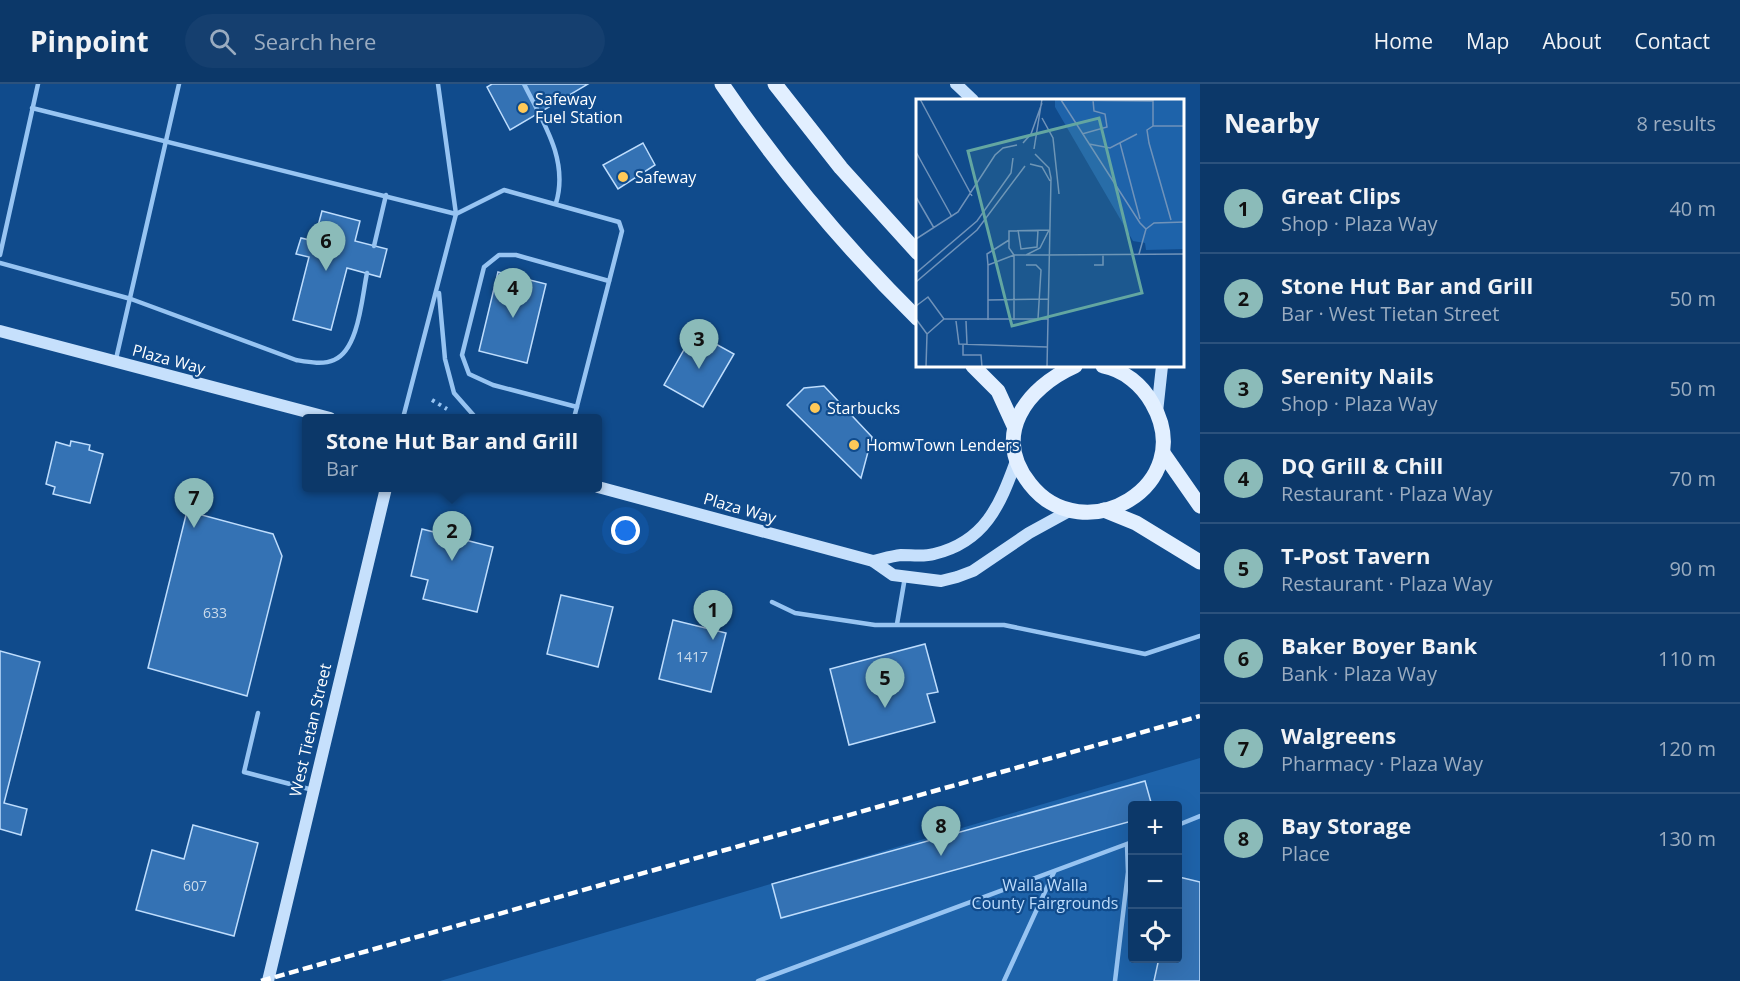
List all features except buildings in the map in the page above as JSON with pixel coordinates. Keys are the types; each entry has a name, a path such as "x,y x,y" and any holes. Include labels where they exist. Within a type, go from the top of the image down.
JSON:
{"main road":[{"path":"722,84 777,159 833,227 916,317"},
{"path":"775,84 841,168 916,251"},
{"path":"956,84 973,99"},
{"name":"Plaza Way","path":"0,331 315,414"},
{"path":"975,368 998,391 1014,426"},
{"path":"1072,368 1047,383 1030,398 1014,426 1012,444 1017,460 1036,492 1056,505 1086,513 1104,510 1140,494 1152,482 1163,453 1164,433 1147,393 1131,378 1112,368"},
{"path":"1157,412 1162,368"},
{"path":"1163,453 1200,506"},
{"name":"Plaza Way","path":"873,561 898,555 932,555 954,548 976,534 1001,503 1017,460"},
{"name":"Plaza Way","path":"602,488 873,561 893,575 941,581 973,571 1029,533 1071,510"},
{"name":"West Tietan Street","path":"268,981 385,492"},
{"path":"1104,510 1136,522 1200,562"}],"lane":[{"path":"0,255 38,84"},
{"path":"115,361 179,84"},
{"path":"404,414 456,214 438,84"},
{"path":"524,84 560,159 561,188 556,203"},
{"path":"32,108 456,214 504,190 619,222 622,231 575,414"},
{"path":"374,246 386,195"},
{"path":"577,407 494,385 469,374 462,355 484,267 499,255 516,255 609,281"},
{"path":"0,263 131,298 296,360 314,363 334,360 346,351 352,341 367,273"},
{"path":"438,288 445,359 454,393 472,414"},
{"path":"897,624 905,577"},
{"path":"772,602 795,613 875,625 1004,624 1145,654 1200,636"},
{"path":"258,712 244,772 314,790"},
{"path":"1182,823 1200,816"},
{"path":"758,981 1126,844 1128,872 1115,981"},
{"path":"1004,981 1054,872"}],"path":[{"path":"432,400 450,411"}],"green space":[{"name":"Walla Walla County Fairgrounds","path":"1200,758 1200,981 440,981"}],"railway":[{"path":"261,981 1200,716"}],"place":[{"name":"Safeway Fuel Station","path":"523,108"},
{"name":"Safeway","path":"623,177"},
{"name":"Baker Boyer Bank","path":"326,271"},
{"name":"DQ Grill & Chill","path":"513,318"},
{"name":"Serenity Nails","path":"699,369"},
{"name":"Starbucks","path":"815,408"},
{"name":"HomwTown Lenders","path":"854,445"},
{"name":"Walgreens","path":"194,528"},
{"name":"Stone Hut Bar and Grill","path":"452,561"},
{"name":"Great Clips","path":"713,640"},
{"name":"T-Post Tavern","path":"885,708"},
{"name":"Bay Storage","path":"941,856"}]}
